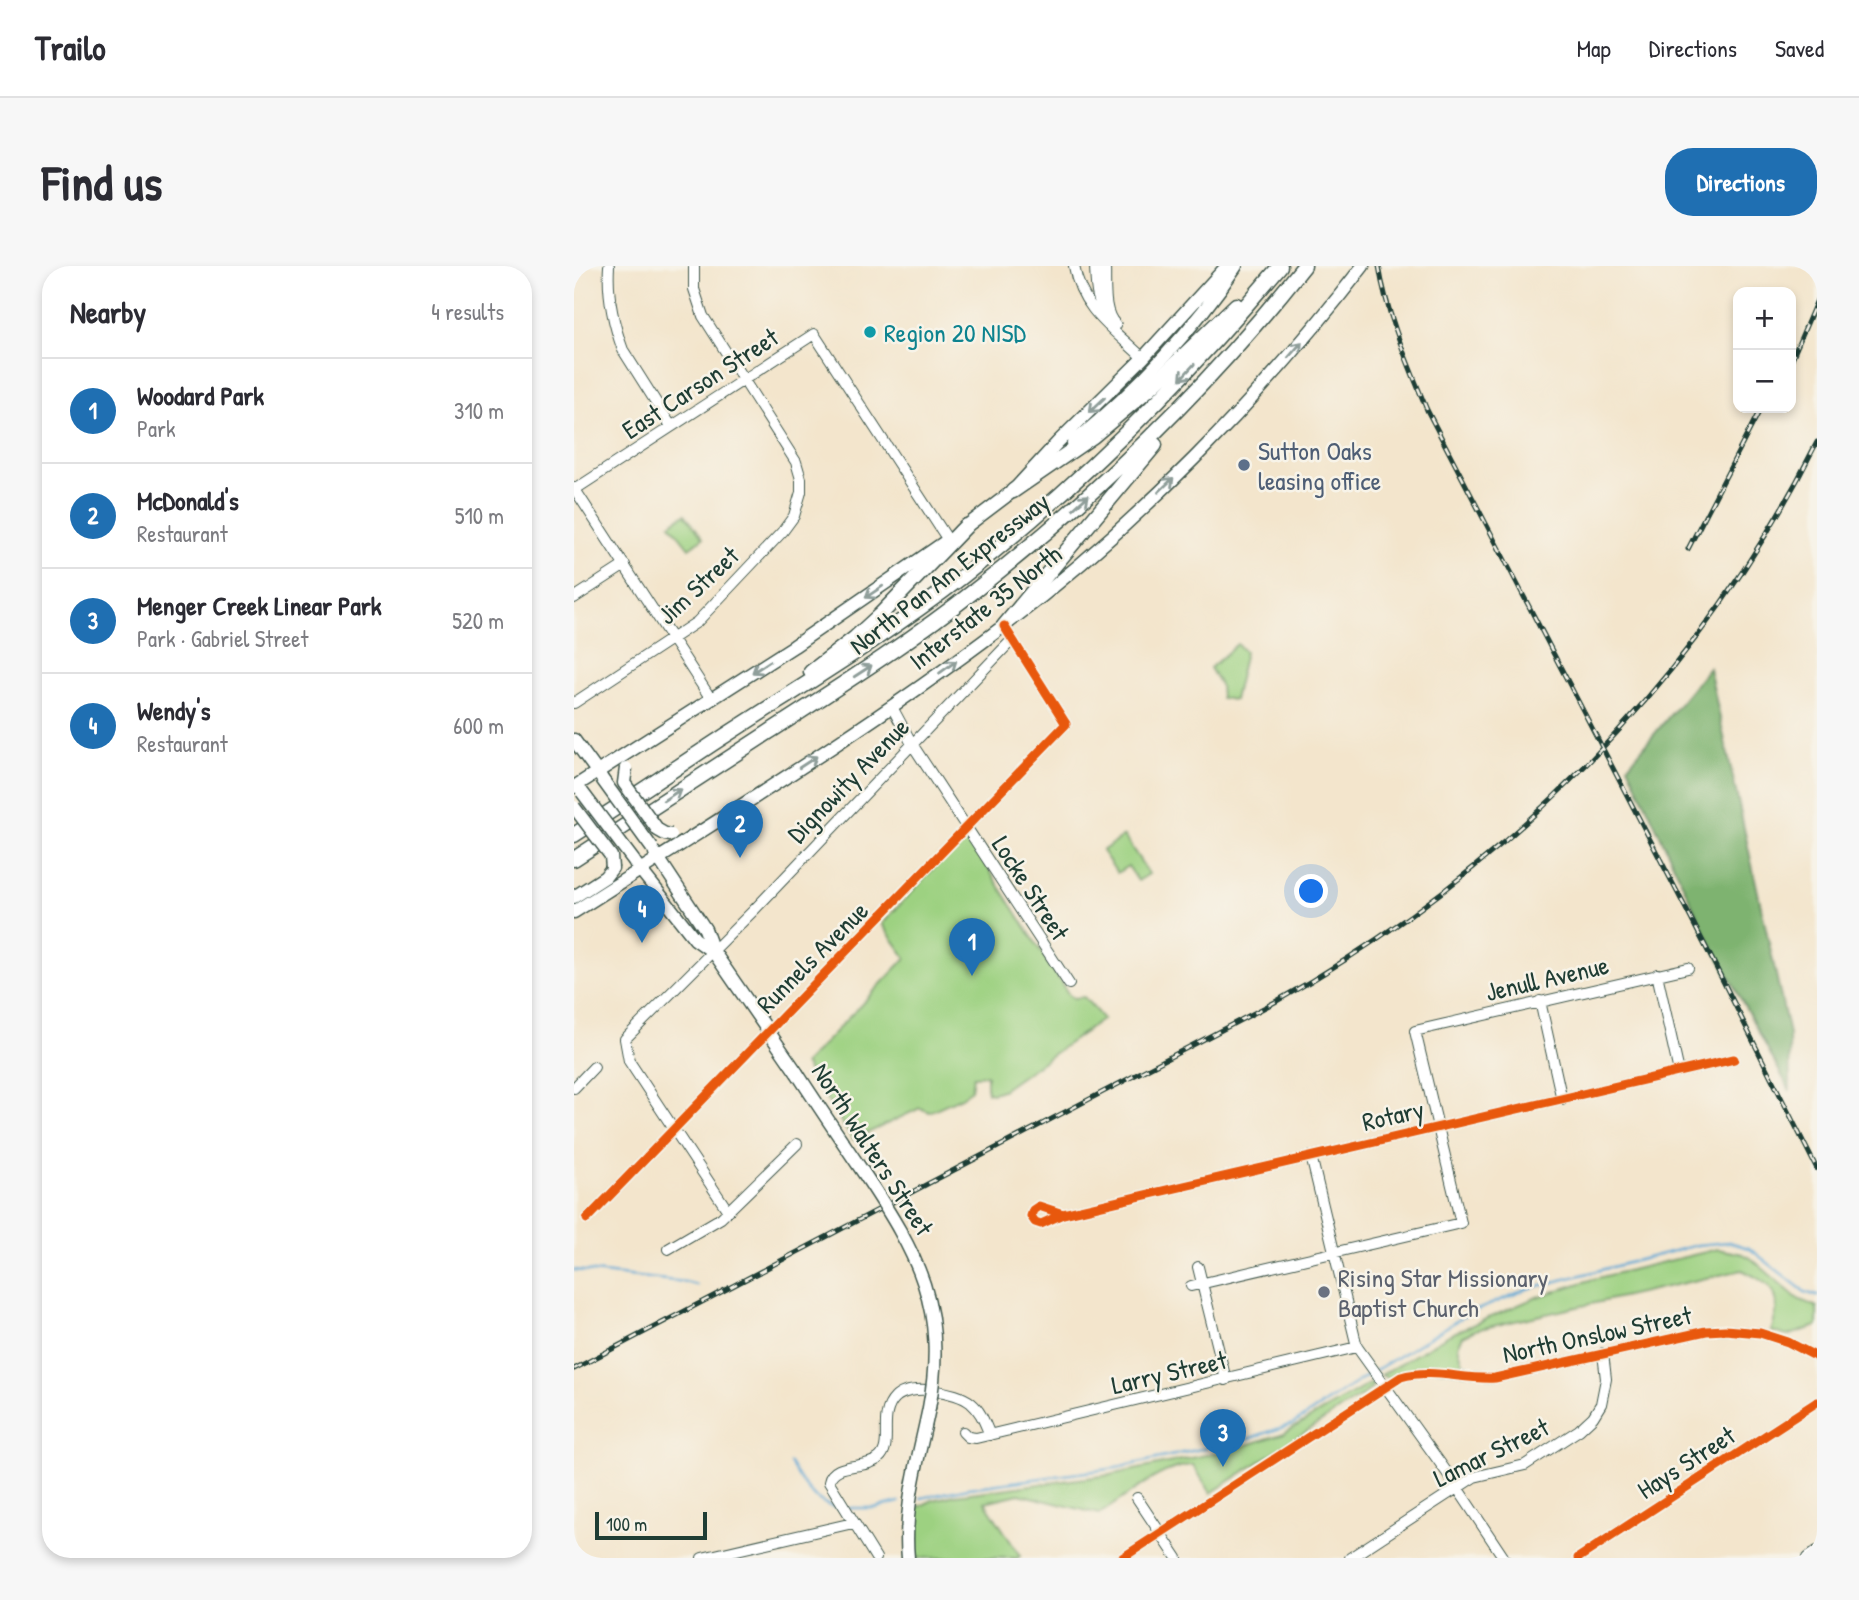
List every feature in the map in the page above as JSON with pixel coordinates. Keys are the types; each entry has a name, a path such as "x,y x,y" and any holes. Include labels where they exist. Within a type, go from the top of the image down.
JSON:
{"highway":[{"path":"1013,491 1093,436 1130,405 1274,266"},
{"name":"North Pan Am Expressway","path":"578,832 870,645 1012,536 1088,470 1151,410 1206,352 1280,266"},
{"name":"North Pan Am Expressway","path":"574,861 880,660 997,573 1080,503 1158,430 1226,358 1304,266"},
{"path":"1004,626 1139,462 1252,340 1288,286"},
{"path":"720,739 855,638 966,526"}],"main road":[{"path":"1013,491 1145,356 1227,266"},
{"path":"577,786 600,775 645,742 794,646 930,553 1013,491 1089,430 1143,378 1189,326 1236,266"},
{"path":"1347,287 1351,266"},
{"name":"Interstate 35 North","path":"574,912 655,853 697,832 892,707 1004,626 1103,543 1164,487 1242,408 1327,313 1363,266"},
{"name":"North Walters Street","path":"574,740 655,853 705,929 713,951 895,1219 919,1266 931,1306 935,1345 934,1384 910,1505 908,1558"},
{"path":"645,742 626,768 624,783 658,830 671,835 697,832"},
{"name":"North Walters Street","path":"577,786 695,939 713,951"},
{"path":"574,807 611,856 612,868 605,877 574,897"}],"street":[{"path":"609,266 610,304 623,350 671,426"},
{"path":"694,266 694,289 698,307 743,380"},
{"path":"1074,266 1085,300 1095,313 1145,356"},
{"path":"1095,266 1100,307 1145,356"},
{"path":"1105,266 1110,319"},
{"name":"East Carson Street","path":"574,490 814,334 947,540"},
{"name":"Jim Street","path":"574,703 697,622 783,531 793,516 801,492 801,479 796,462 743,380"},
{"path":"574,490 712,699"},
{"path":"574,598 625,565"},
{"path":"1004,626 1012,640"},
{"name":"Runnels Avenue","path":"587,1219 1066,724 1012,640"},
{"name":"Dignowity Avenue","path":"674,1130 629,1061 625,1039 1012,640"},
{"name":"Locke Street","path":"892,707 912,744 1069,984"},
{"name":"Jenull Avenue","path":"1438,1127 1415,1031 1688,968"},
{"path":"1657,974 1679,1072"},
{"path":"1540,1001 1562,1100"},
{"name":"Rotary","path":"1063,1214 1734,1059"},
{"path":"574,1088 594,1067"},
{"path":"1191,1286 1461,1223 1438,1127"},
{"path":"674,1130 727,1211"},
{"path":"668,1248 715,1221 797,1144"},
{"path":"1311,1156 1357,1348 1458,1488 1504,1558"},
{"path":"1198,1266 1226,1380"},
{"name":"North Onslow Street","path":"1122,1558 1381,1383 1401,1377 1417,1373 1440,1373 1494,1378 1668,1338 1725,1330 1747,1331 1776,1338 1817,1357"},
{"name":"Larry Street","path":"963,1432 972,1438 990,1435 1357,1348"},
{"name":"Lamar Street","path":"1350,1558 1480,1475 1525,1465 1587,1424 1598,1410 1604,1395 1606,1379 1603,1353"},
{"path":"876,1558 829,1485 830,1477 837,1471 872,1462 882,1455 885,1448 886,1412 895,1398 903,1392 925,1389 968,1400 980,1412 990,1435"},
{"name":"Hays Street","path":"1578,1558 1817,1402"},
{"path":"1138,1498 1177,1558"},
{"path":"702,1558 725,1555 851,1519"},
{"path":"1807,1558 1817,1551"}],"green space":[{"path":"685,514 703,538 689,548 670,524"},
{"path":"1237,644 1245,652 1234,700 1221,698 1220,685 1210,668"},
{"path":"1709,668 1789,1034 1790,1091 1704,930 1628,766"},
{"path":"1124,836 1149,874 1138,881 1128,866 1117,873 1102,851"},
{"path":"962,837 970,840 1069,995 1074,998 1084,997 1103,1019 1002,1090 987,1092 987,1075 973,1076 971,1090 962,1097 929,1112 920,1108 853,1140 804,1064 906,958 882,924"},
{"path":"1718,1249 1743,1254 1752,1259 1798,1299 1817,1307 1817,1326 1787,1336 1771,1331 1777,1309 1774,1293 1762,1281 1742,1270 1475,1330 1463,1336 1458,1346 1466,1373 1427,1369 1408,1371 1388,1378 1381,1375 1449,1335 1537,1297 1593,1279"},
{"path":"1373,1382 1372,1388 1364,1394 1211,1493 1193,1465 1180,1467 1156,1477 1099,1514 1019,1494 985,1502 1020,1556 1017,1558 915,1558 916,1508 933,1500 1110,1475 1235,1449 1284,1433"}],"waterway":[{"path":"1376,1370 1468,1314 1527,1289 1697,1245 1729,1242 1749,1248 1805,1292 1817,1296"},
{"path":"574,1270 697,1285"},
{"path":"921,1498 968,1488 1116,1468 1250,1438 1293,1424 1371,1373"},
{"path":"790,1463 805,1486 818,1499 825,1504 843,1508"},
{"path":"850,1508 875,1508 899,1502"}],"railway":[{"path":"1379,266 1393,321 1427,410 1712,959 1817,1169"},
{"path":"1796,350 1817,300"},
{"path":"1688,549 1758,413"},
{"path":"574,1369 1275,1002 1360,950 1440,893 1517,831 1588,763 1654,690 1715,612 1769,529 1817,442"}],"cycle path":[{"path":"587,1219 1066,724 1004,626"},
{"path":"1063,1214 1039,1206 1033,1210 1031,1216 1035,1222 1041,1224 1063,1214 1734,1059"},
{"path":"1122,1558 1401,1377 1436,1374 1495,1378 1706,1331 1725,1330 1760,1333 1788,1342 1817,1357"},
{"path":"1578,1558 1817,1402"}],"place":[{"name":"Region 20 NISD","path":"870,332"},
{"name":"Sutton Oaks leasing office","path":"1244,465"},
{"name":"McDonald's","path":"740,858"},
{"name":"Wendy's","path":"642,943"},
{"name":"Woodard Park","path":"972,976"},
{"name":"Rising Star Missionary Baptist Church","path":"1324,1292"},
{"name":"Menger Creek Linear Park","path":"1223,1467"}]}
